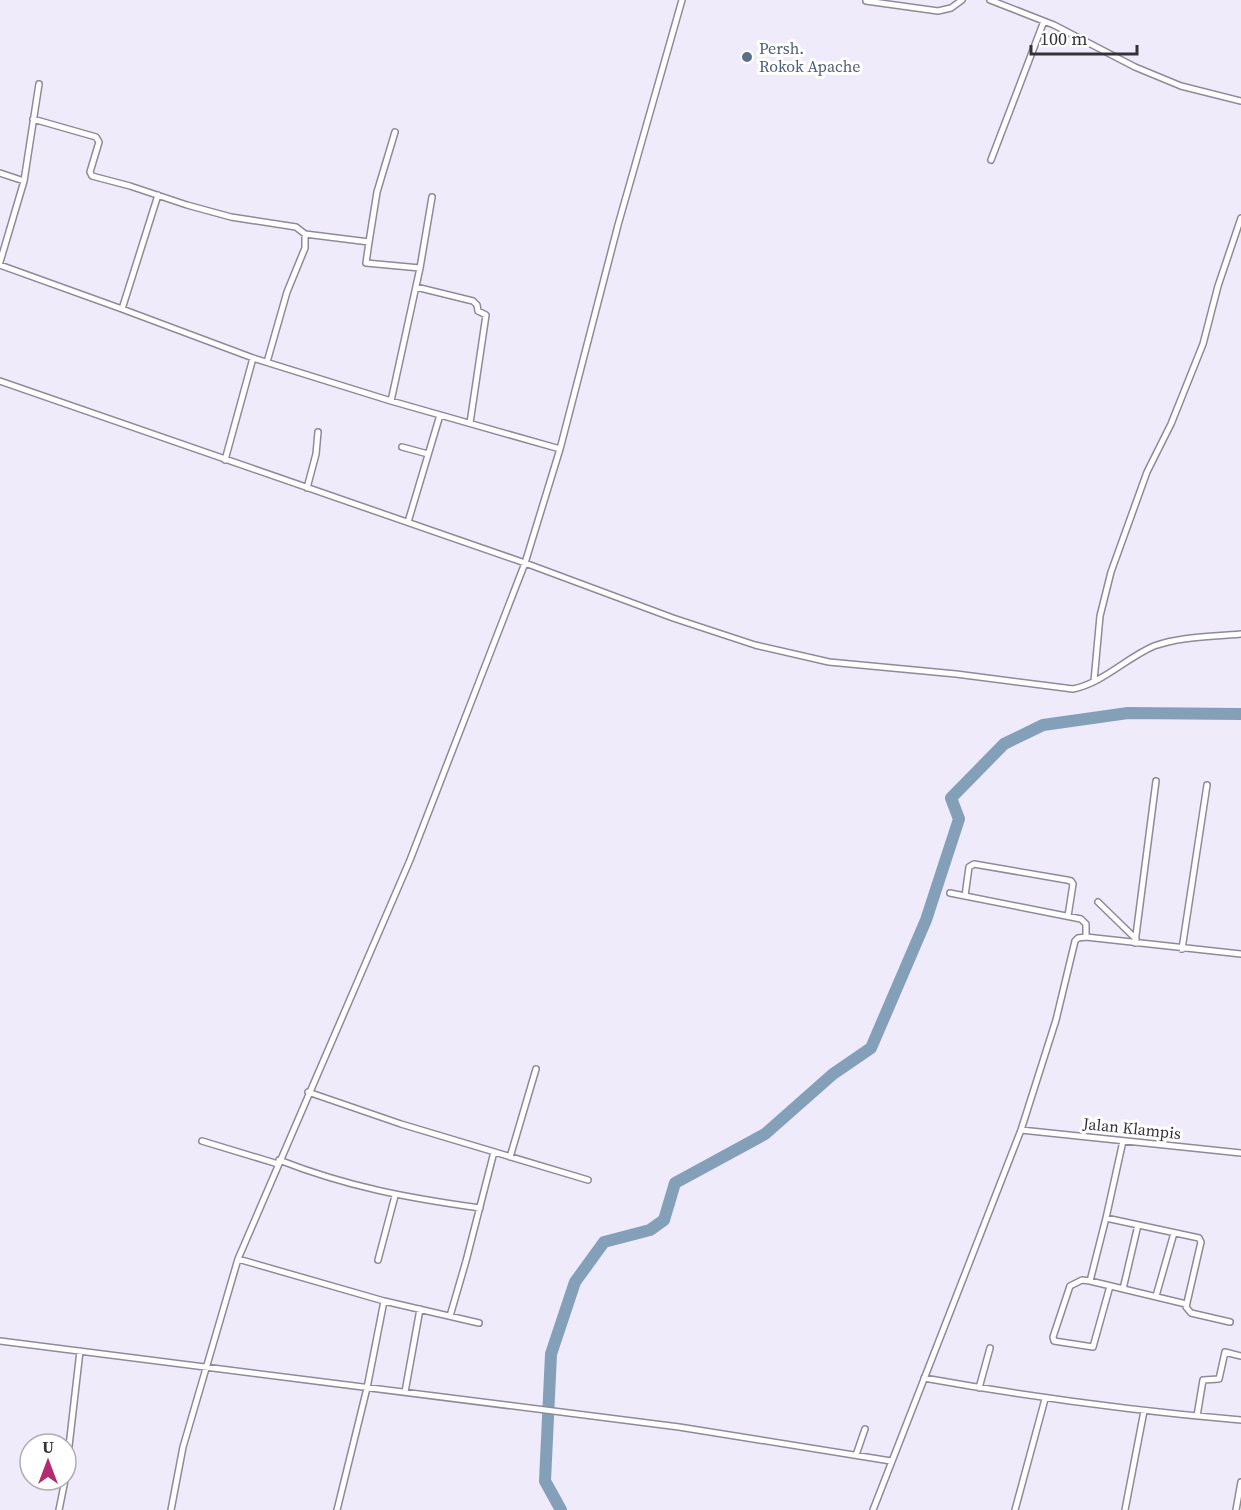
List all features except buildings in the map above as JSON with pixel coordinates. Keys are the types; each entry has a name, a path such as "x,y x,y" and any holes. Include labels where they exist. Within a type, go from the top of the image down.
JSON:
{"street":[{"path":"171,1510 183,1447 238,1259 308,1092 398,890 525,563 560,449 618,225 682,0"},
{"path":"866,1 938,11 951,8 962,0"},
{"path":"990,0 1044,21 1135,67 1181,86 1241,101"},
{"path":"991,160 1044,21"},
{"path":"39,84 24,181 0,263 253,358 391,401 560,449"},
{"path":"33,119 96,137 99,142 90,174 231,217 296,227 305,234 369,242"},
{"path":"395,132 377,192 366,263 420,268"},
{"path":"0,173 24,181"},
{"path":"122,309 158,195"},
{"path":"391,401 420,268 432,197"},
{"path":"1094,681 1100,616 1111,572 1147,472 1171,424 1203,344 1215,297 1241,218"},
{"path":"267,362 287,292 305,248 305,234"},
{"path":"416,287 473,301 478,311 486,315 470,423"},
{"path":"225,460 253,358"},
{"path":"0,381 525,563 673,618 755,645 811,659 859,666 956,674 1066,690 1081,688 1146,650 1162,644 1183,639 1241,634"},
{"path":"408,522 440,415"},
{"path":"307,488 316,454 318,432"},
{"path":"402,447 428,454"},
{"path":"1135,941 1156,781"},
{"path":"1182,949 1207,785"},
{"path":"965,896 969,867 972,864 1066,880 1073,884 1068,916"},
{"path":"950,893 1068,916 1085,922 1086,937"},
{"path":"1098,902 1135,941"},
{"path":"873,1510 1021,1130 1056,1020 1075,941 1086,937 1241,954"},
{"path":"510,1157 536,1069"},
{"path":"308,1092 588,1180"},
{"name":"Jalan Klampis","path":"1021,1130 1241,1153"},
{"path":"202,1141 395,1196 480,1208"},
{"path":"1090,1281 1123,1141"},
{"path":"450,1316 494,1152"},
{"path":"378,1260 395,1196"},
{"path":"1106,1218 1201,1239 1186,1304 1187,1310 1230,1322"},
{"path":"1123,1289 1138,1225"},
{"path":"1156,1296 1174,1233"},
{"path":"238,1259 384,1301 479,1323"},
{"path":"1110,1286 1093,1347 1056,1342 1053,1337 1070,1286 1082,1280 1090,1281 1156,1296 1186,1304"},
{"path":"337,1510 368,1388 384,1301"},
{"path":"405,1392 420,1309"},
{"path":"0,1341 680,1427 891,1461"},
{"path":"979,1388 990,1348"},
{"path":"71,1432 80,1351"},
{"path":"1197,1416 1203,1380 1219,1379 1225,1352 1241,1356"},
{"path":"924,1378 1045,1399 1241,1420"},
{"path":"1015,1510 1045,1399"},
{"path":"1125,1510 1144,1411"},
{"path":"856,1455 865,1429"},
{"path":"1236,1510 1241,1482"},
{"path":"59,1510 63,1492"}],"waterway":[{"path":"561,1510 545,1481 551,1354 575,1282 604,1242 650,1230 664,1220 675,1183 765,1134 833,1074 871,1048 926,920 959,819 951,798 1004,744 1043,725 1128,713 1241,714"}],"place":[{"name":"Persh. Rokok Apache","path":"747,57"}]}
